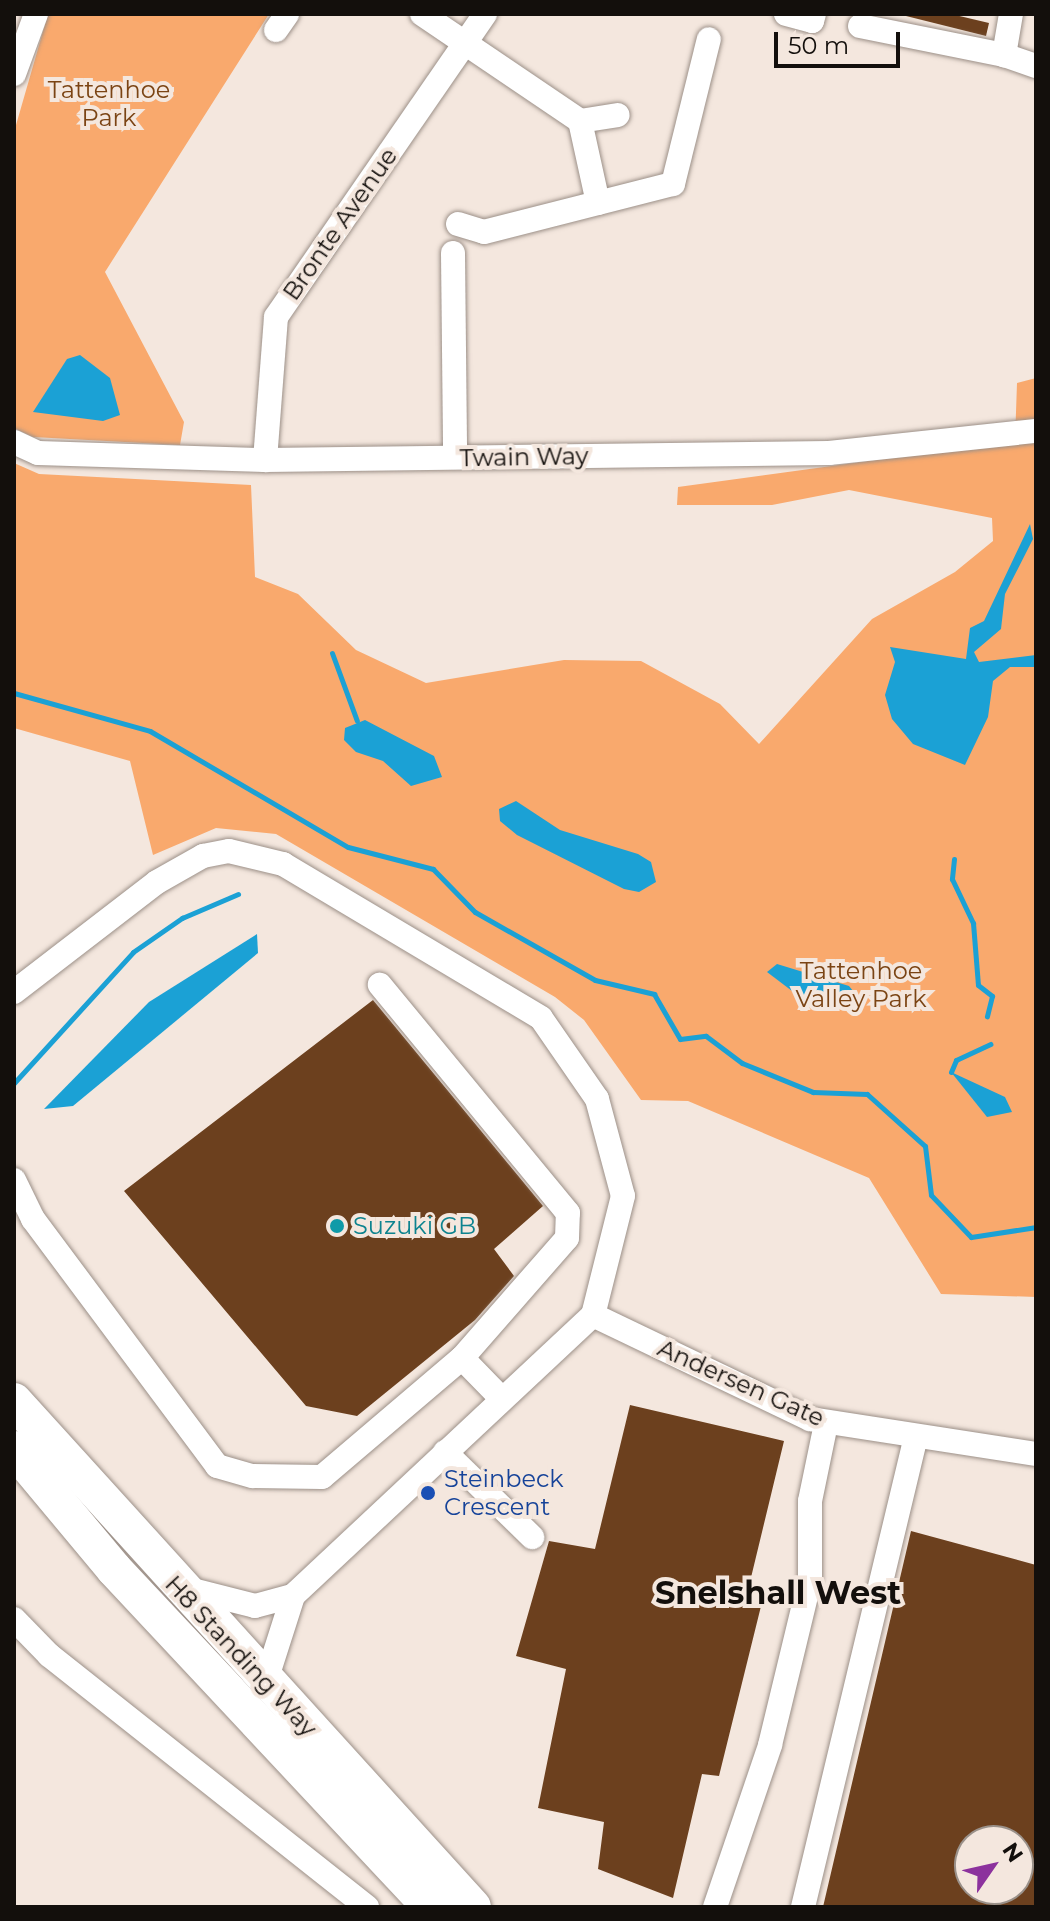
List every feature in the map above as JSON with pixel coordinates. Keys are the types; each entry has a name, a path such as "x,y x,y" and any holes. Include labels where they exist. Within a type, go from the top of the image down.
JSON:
{"highway":[{"name":"H8 Standing Way","path":"14,1401 174,1584 473,1907"},
{"name":"H8 Standing Way","path":"14,1449 114,1569 430,1907"}],"street":[{"path":"14,74 36,14"},
{"path":"422,14 580,121 618,115"},
{"name":"Bronte Avenue","path":"265,460 276,317 485,14"},
{"path":"786,14 812,21 814,14"},
{"path":"1004,55 1011,14"},
{"path":"860,26 1004,55 1036,66"},
{"path":"458,224 484,232 673,184 709,39"},
{"path":"580,121 598,203"},
{"path":"453,253 455,457"},
{"name":"Twain Way","path":"14,442 38,453 265,460 829,453 1036,431"},
{"path":"14,992 203,856 229,851 283,864 541,1018 597,1099 623,1196 593,1315 293,1596 255,1606 174,1584"},
{"path":"14,1180 33,1219 217,1466 253,1476 322,1477 462,1358 567,1238 568,1213 380,985"},
{"name":"Andersen Gate","path":"593,1315 826,1424 915,1440 1036,1454"},
{"path":"462,1358 502,1399"},
{"path":"715,1907 770,1745 810,1580 810,1501 826,1424"},
{"path":"803,1907 915,1440"},
{"path":"445,1452 532,1537"},
{"path":"265,1684 293,1596"},
{"path":"14,1619 49,1655 367,1907"}],"green space":[{"name":"Tattenhoe Park","path":"48,14 269,14 105,272 184,422 180,445 33,437 14,428 14,132"},
{"name":"Tattenhoe Valley Park","path":"1036,378 1036,1297 941,1294 869,1178 688,1101 641,1100 584,1020 555,997 276,834 216,828 153,855 130,761 14,728 14,463 39,474 251,485 255,577 298,594 356,650 426,683 564,660 641,661 720,704 759,744 872,619 955,572 993,541 992,518 849,490 772,505 677,505 678,487 1015,441 1017,383"}],"water":[{"path":"80,355 110,378 120,415 103,421 33,412 67,359"},
{"path":"1030,524 1033,539 1005,594 1001,629 974,652 979,662 1036,655 1036,667 1010,667 993,681 988,717 965,765 913,744 892,719 885,695 895,662 890,647 966,659 970,628 984,621"},
{"path":"365,720 434,756 442,777 411,786 383,761 356,752 344,740 345,728"},
{"path":"516,801 560,830 638,854 651,862 656,882 639,892 624,889 517,835 500,821 499,809"},
{"path":"257,934 258,953 73,1106 44,1109 149,1002"},
{"path":"777,964 849,986 858,997 834,1004 796,994 767,972"},
{"path":"951,1072 1005,1097 1012,1112 987,1117"}],"building":[{"path":"898,14 951,14 989,23 986,36"},
{"name":"Suzuki GB","path":"373,1000 543,1206 494,1249 514,1276 475,1320 357,1416 306,1406 124,1191"},
{"path":"630,1405 784,1441 748,1590 764,1594 719,1776 702,1774 673,1898 598,1869 604,1822 538,1808 566,1669 516,1656 549,1541 595,1549"},
{"path":"911,1531 1036,1565 1036,1907 823,1907"}],"waterway":[{"path":"332,653 357,721"},
{"path":"14,693 150,731 348,847 433,869 475,912 595,980 654,994 680,1039 706,1036 742,1063 813,1092 867,1094 925,1146 931,1195 971,1237 1036,1227"},
{"path":"954,859 952,879 973,923 978,985 992,996 987,1016"},
{"path":"14,1083 133,952 182,918 238,894"},
{"path":"951,1072 956,1060 991,1044"}],"place":[{"name":"Suzuki GB","path":"337,1226"},
{"name":"Steinbeck Crescent","path":"428,1493"}],"district":[{"name":"Snelshall West","path":"778,1593"}]}
